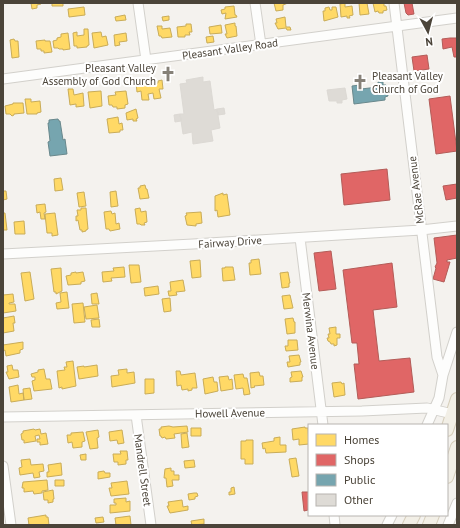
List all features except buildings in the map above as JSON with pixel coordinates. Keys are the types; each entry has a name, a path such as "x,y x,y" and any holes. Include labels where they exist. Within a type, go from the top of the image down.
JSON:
{"main road":[{"path":"448,428 455,415 457,399"},
{"path":"448,474 457,447"},
{"path":"409,525 414,516"}],"street":[{"path":"138,3 146,60"},
{"path":"255,3 261,44"},
{"name":"McRae Avenue","path":"394,3 437,357 443,375"},
{"name":"Pleasant Valley Road","path":"3,79 457,18"},
{"name":"Fairway Drive","path":"3,254 300,238 421,230 457,226"},
{"name":"Merwina Avenue","path":"300,238 323,424"},
{"path":"427,424 439,398 443,375 457,332"},
{"name":"Howell Avenue","path":"3,417 321,412 427,408 455,415"},
{"name":"Mandrell Street","path":"136,415 151,525"},
{"path":"3,466 11,525"},
{"path":"448,525 457,503"},
{"path":"387,525 392,516"}],"place":[{"name":"Pleasant Valley Assembly of God Church","path":"168,74"},
{"name":"Pleasant Valley Church of God","path":"360,82"}]}
